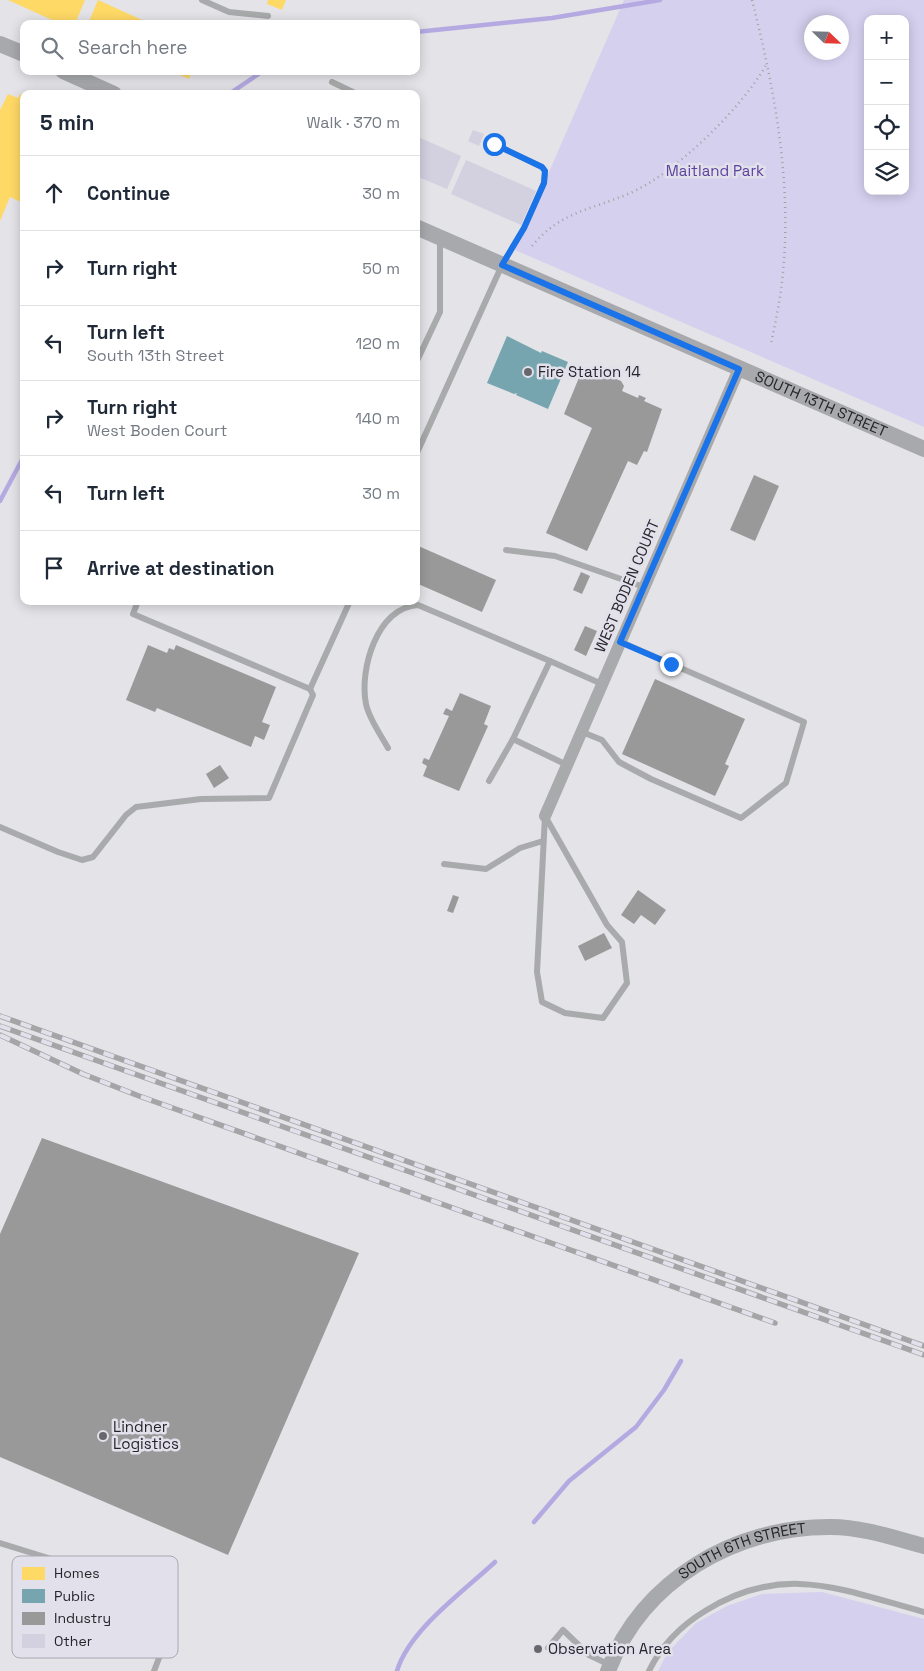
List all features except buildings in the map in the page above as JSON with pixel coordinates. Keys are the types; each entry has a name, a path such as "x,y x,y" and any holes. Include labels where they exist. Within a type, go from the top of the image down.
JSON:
{"street":[{"path":"0,44 20,52"},
{"path":"72,75 105,90"},
{"name":"SOUTH 13TH STREET","path":"420,229 924,449"},
{"name":"WEST BODEN COURT","path":"545,816 739,369"},
{"name":"SOUTH 6TH STREET","path":"609,1668 625,1636 647,1606 672,1582 699,1562 733,1544 765,1533 832,1526 924,1546"}],"lane":[{"path":"202,0 229,12 268,16"},
{"path":"332,82 349,90"},
{"path":"420,445 502,265 524,228 544,183 545,176 542,167 494,144"},
{"path":"420,354 440,312 440,237"},
{"path":"506,550 555,556 644,587"},
{"path":"0,828 82,860 93,857 126,815 136,807 201,800 269,798 313,695 310,689 133,614 136,605"},
{"path":"310,689 348,605"},
{"path":"388,748 366,704 366,664 375,640 383,626 410,606 418,605 602,684"},
{"path":"582,732 602,740 619,762 651,779 741,818 786,783 804,722 620,642"},
{"path":"489,781 513,739 550,661"},
{"path":"513,739 567,765"},
{"path":"545,816 608,925 622,942 627,983 603,1018 565,1013 542,1002 536,972 545,816"},
{"path":"444,864 486,869 520,848 544,840"},
{"path":"0,1543 42,1556"},
{"path":"649,1671 676,1633 695,1617 744,1591 766,1584 815,1584 924,1612"},
{"path":"548,1648 563,1630 589,1655 609,1668"},
{"path":"154,1671 159,1658"}],"path":[{"path":"752,0 779,138 785,212 783,270 771,343"},
{"path":"532,246 543,232 566,216 628,194 663,175 732,113 753,87 766,65"}],"green space":[{"name":"Maitland Park","path":"624,0 924,0 924,427 515,250"},
{"path":"822,1592 924,1619 924,1671 658,1671 668,1652 696,1623 727,1606 762,1594"}],"waterway":[{"path":"420,32 552,18 660,0"},
{"path":"235,90 257,75"},
{"path":"0,501 20,464"},
{"path":"534,1522 569,1481 636,1427 664,1390 681,1361"},
{"path":"397,1671 403,1656 425,1626 495,1562"}],"railway":[{"path":"0,1016 924,1346"},
{"path":"0,1026 924,1355"},
{"path":"0,1035 83,1074 139,1096 775,1323"}],"place":[{"name":"Fire Station 14","path":"528,372"},
{"name":"Lindner Logistics","path":"103,1436"},
{"name":"Observation Area","path":"538,1649"}],"route":[{"path":"494,144 542,167 545,171 544,183 524,228 502,265 739,369 620,642 671,664"}]}
